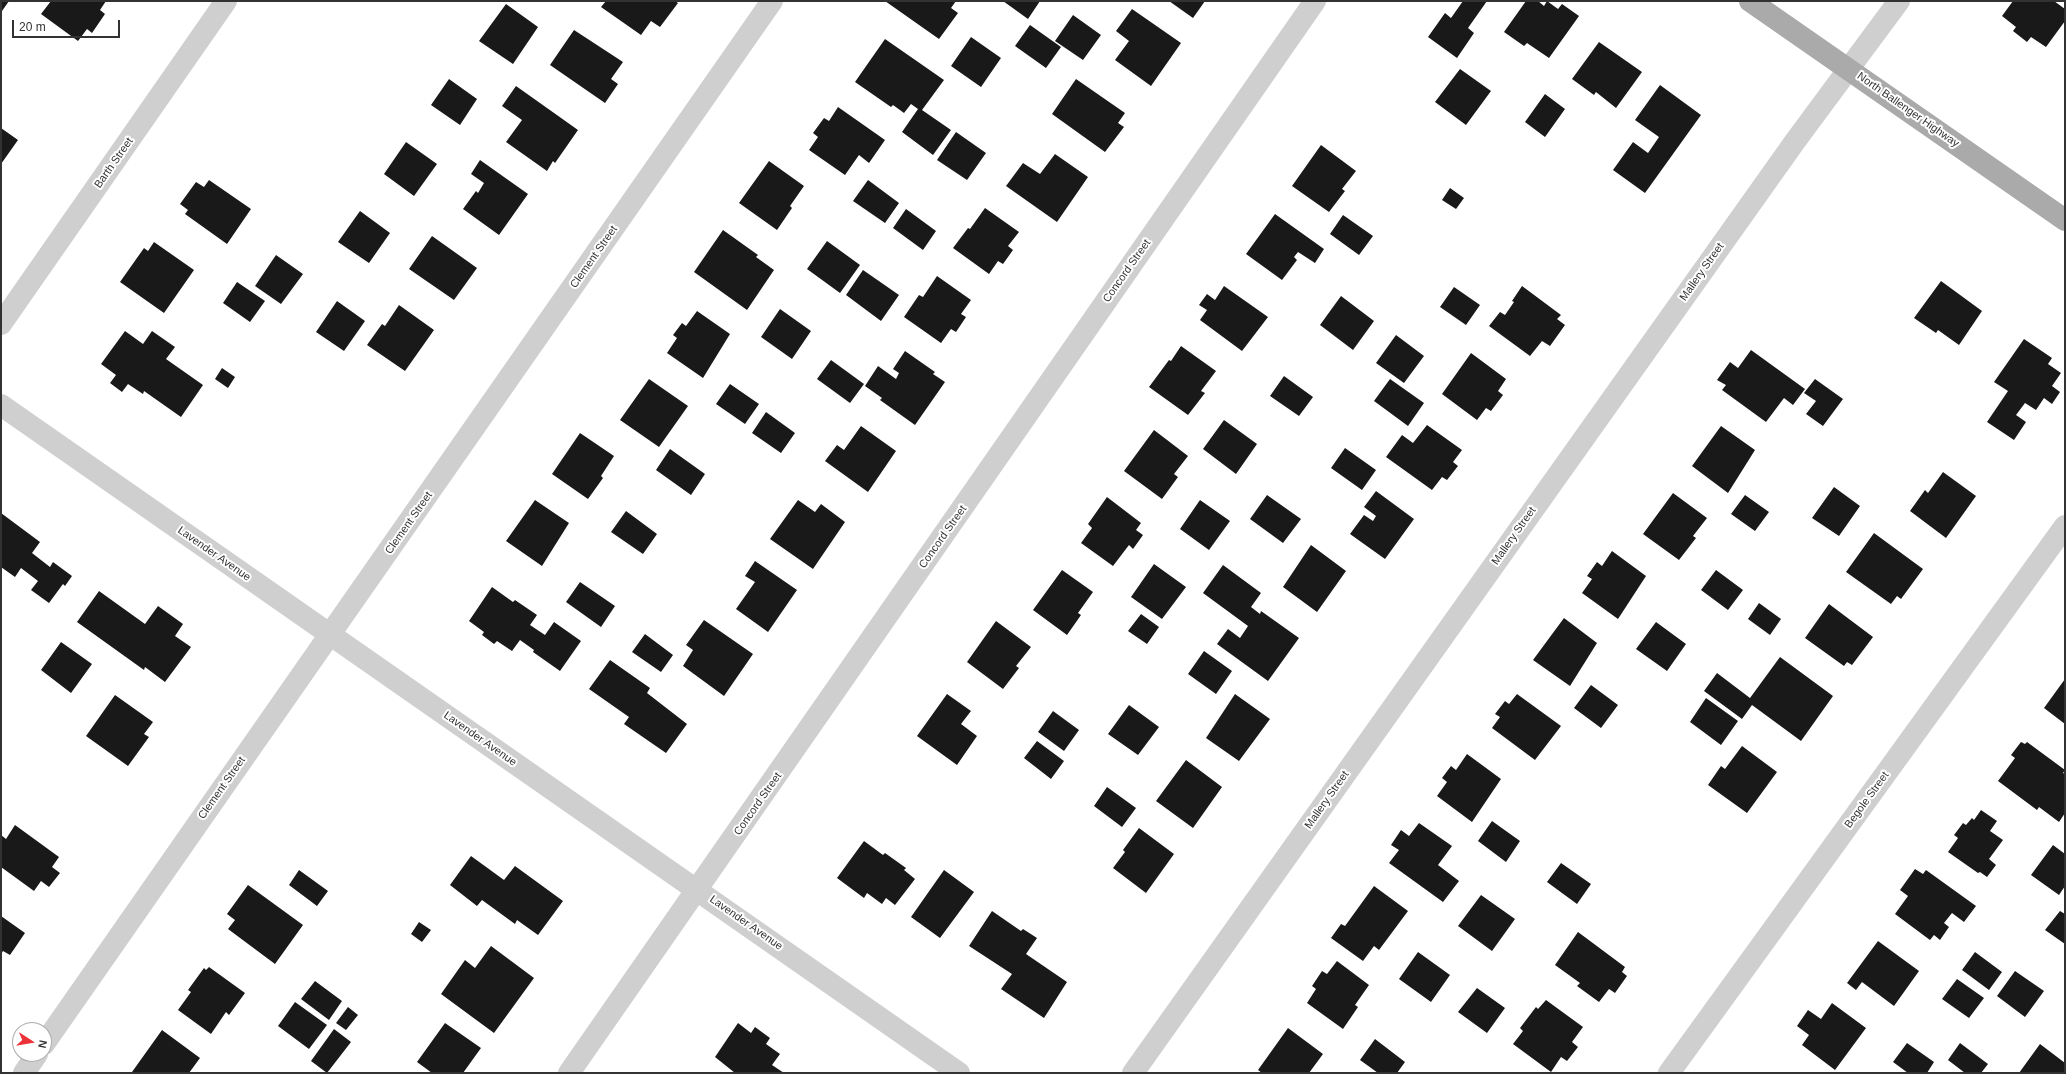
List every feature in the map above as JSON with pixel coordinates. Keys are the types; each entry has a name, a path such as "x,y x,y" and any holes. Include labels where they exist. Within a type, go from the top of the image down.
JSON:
{"main road":[{"name":"North Ballenger Highway","path":"1750,1 2065,220"}],"street":[{"name":"Barth Street","path":"1,324 226,1"},
{"name":"Clement Street","path":"52,1033 772,1"},
{"name":"Concord Street","path":"569,1073 698,890 1315,1"},
{"name":"Mallery Street","path":"1133,1073 1796,140 1899,1"},
{"name":"Lavender Avenue","path":"1,405 959,1073"},
{"name":"Begole Street","path":"1669,1073 2065,526"},
{"path":"24,1073 32,1062"}],"building":[{"path":"1,1 9,1 2,11 1,11"},
{"path":"51,1 106,1 100,10 105,14 92,33 87,29 78,41 41,14"},
{"path":"606,1 675,1 678,3 660,27 651,21 641,35 601,7"},
{"path":"885,1 956,1 951,8 958,13 939,39"},
{"path":"1003,1 1040,1 1028,19"},
{"path":"1169,1 1205,1 1193,18"},
{"path":"1463,1 1487,1 1468,28 1474,33 1457,58 1428,37 1445,13 1451,18"},
{"path":"1526,1 1538,1 1544,6 1547,1 1558,9 1562,4 1579,16 1549,58 1527,43 1524,46 1504,32"},
{"path":"2013,1 2054,1 2065,9 2065,21 2046,47 2031,37 2027,42 2013,31 2016,27 2002,16"},
{"path":"506,4 538,27 513,64 479,41"},
{"path":"1132,9 1181,43 1151,86 1115,60 1129,41 1116,31"},
{"path":"1073,15 1101,35 1083,60 1055,41"},
{"path":"1030,25 1061,47 1046,68 1015,46"},
{"path":"574,30 623,62 611,79 618,84 605,103 550,65"},
{"path":"971,37 1001,58 981,87 951,66"},
{"path":"885,39 944,80 922,110 951,130 933,155 902,132 918,109 911,104 904,113 893,105 891,107 855,82"},
{"path":"1599,42 1642,72 1616,108 1596,92 1594,95 1572,79"},
{"path":"1460,69 1491,91 1466,125 1435,102"},
{"path":"449,79 477,99 460,125 431,105"},
{"path":"1076,79 1125,113 1118,123 1124,127 1105,152 1052,114"},
{"path":"1660,85 1701,115 1645,193 1613,170 1633,142 1648,153 1659,137 1635,120"},
{"path":"516,86 578,130 555,163 553,161 547,171 506,142 522,120 502,106"},
{"path":"1545,94 1565,109 1545,137 1525,122"},
{"path":"838,107 885,140 869,163 859,155 845,175 809,150 818,137 813,133 824,118 829,121"},
{"path":"1,128 18,140 1,164"},
{"path":"956,132 986,153 967,180 937,160"},
{"path":"406,142 437,164 414,196 384,174"},
{"path":"1321,145 1356,171 1342,189 1345,191 1329,212 1292,186"},
{"path":"1055,154 1088,177 1057,222 1006,186 1023,163 1040,174"},
{"path":"480,160 528,194 499,235 463,209 476,191 478,193 484,183 471,174"},
{"path":"769,161 804,186 790,206 792,208 777,230 739,203"},
{"path":"209,180 251,209 227,244 185,214 188,210 180,204 196,182 204,187"},
{"path":"868,180 899,203 885,223 853,201"},
{"path":"1450,188 1464,198 1456,209 1442,200"},
{"path":"985,208 1019,232 1008,246 1013,250 1003,264 998,261 989,274 953,248 968,228 970,229"},
{"path":"906,209 936,231 923,250 893,228"},
{"path":"360,211 390,233 369,263 338,242"},
{"path":"1275,214 1324,249 1315,263 1298,252 1294,257 1297,260 1282,280 1246,254"},
{"path":"1343,215 1373,236 1359,255 1330,234"},
{"path":"723,230 758,255 756,257 774,270 747,310 694,272"},
{"path":"432,236 477,268 454,300 409,269"},
{"path":"827,241 860,265 840,293 807,269"},
{"path":"154,242 194,270 164,313 120,282 144,248 148,251"},
{"path":"276,255 303,274 281,304 255,286"},
{"path":"863,270 899,295 881,321 846,295"},
{"path":"937,276 971,300 961,314 966,317 956,332 951,329 941,343 904,317 919,295 923,297"},
{"path":"1941,281 1982,311 1959,345 1938,330 1936,333 1914,318"},
{"path":"237,282 265,301 250,322 223,303"},
{"path":"1224,286 1268,317 1242,351 1200,320 1207,310 1199,305 1207,294 1215,300"},
{"path":"1522,286 1561,315 1557,319 1565,325 1550,346 1542,341 1530,356 1489,326 1500,312 1505,315"},
{"path":"1454,287 1480,305 1466,325 1440,307"},
{"path":"1341,296 1374,321 1353,350 1320,325"},
{"path":"337,301 365,321 344,351 316,332"},
{"path":"399,305 434,330 405,371 367,345 382,324 385,326"},
{"path":"780,309 811,331 792,359 761,337"},
{"path":"697,311 730,334 703,378 667,353 677,338 673,335 682,323 686,326"},
{"path":"125,331 143,344 152,331 175,347 166,359 203,385 181,417 144,391 143,394 128,384 122,392 110,383 116,375 101,364"},
{"path":"1396,335 1424,356 1404,383 1376,363"},
{"path":"2024,339 2052,358 2048,364 2061,373 2052,386 2060,392 2052,404 2044,398 2036,410 2025,403 2016,415 2026,422 2014,440 1987,422 2008,391 1994,382"},
{"path":"1181,346 1216,371 1201,391 1205,393 1188,415 1149,387 1169,360 1171,361"},
{"path":"1751,350 1805,389 1793,405 1784,398 1766,422 1722,390 1726,385 1717,380 1730,362 1738,368"},
{"path":"905,351 935,372 933,374 945,382 915,425 880,400 882,398 865,386 878,366 896,379 899,373 893,369"},
{"path":"1471,353 1506,379 1498,391 1503,395 1491,411 1486,408 1477,420 1442,394"},
{"path":"831,360 864,384 850,403 817,379"},
{"path":"222,368 235,377 228,388 215,379"},
{"path":"1284,376 1313,397 1299,416 1270,396"},
{"path":"649,379 688,406 659,447 620,420"},
{"path":"1390,379 1424,403 1408,426 1374,401"},
{"path":"1815,379 1843,399 1823,426 1806,414 1816,401 1804,393"},
{"path":"730,384 759,404 745,424 716,404"},
{"path":"766,412 795,433 781,453 752,433"},
{"path":"1224,420 1257,444 1236,474 1203,449"},
{"path":"1427,425 1462,450 1453,462 1458,466 1447,480 1442,477 1432,490 1386,457 1402,435 1413,443"},
{"path":"861,426 896,451 868,492 825,461 837,445 844,450"},
{"path":"1721,426 1755,450 1728,493 1692,466"},
{"path":"1154,430 1188,456 1174,474 1178,477 1162,499 1124,471"},
{"path":"580,433 614,456 601,476 603,478 588,499 552,474"},
{"path":"1345,448 1376,470 1362,490 1331,468"},
{"path":"670,449 705,474 691,495 656,470"},
{"path":"1943,472 1976,496 1946,538 1910,511 1925,490 1928,493"},
{"path":"1834,487 1860,506 1839,536 1812,518"},
{"path":"1376,491 1414,519 1385,559 1350,534 1364,515 1373,521 1376,516 1364,507"},
{"path":"1673,493 1707,518 1693,536 1696,538 1679,560 1643,534"},
{"path":"1267,495 1301,519 1283,543 1250,519"},
{"path":"1745,495 1769,512 1755,531 1731,514"},
{"path":"1107,497 1141,523 1136,530 1143,535 1133,549 1129,545 1113,566 1081,543 1092,528 1088,524"},
{"path":"535,500 569,523 542,566 506,541"},
{"path":"798,500 815,512 821,504 845,522 813,569 770,539"},
{"path":"1200,500 1230,521 1209,550 1180,529"},
{"path":"626,511 657,534 643,554 611,532"},
{"path":"1,513 40,542 32,553 50,567 53,562 72,576 65,586 63,584 49,603 31,590 38,581 21,568 15,577 1,567"},
{"path":"1874,533 1923,569 1901,599 1897,596 1891,604 1846,572"},
{"path":"1311,545 1346,571 1317,612 1283,587"},
{"path":"1612,551 1646,576 1618,619 1582,593 1592,579 1587,576 1597,562 1602,566"},
{"path":"755,561 797,590 768,632 736,609 755,582 745,576"},
{"path":"1154,564 1186,587 1162,619 1131,597"},
{"path":"1223,565 1261,593 1251,607 1260,614 1261,611 1299,638 1268,681 1217,644 1228,629 1240,638 1248,626 1203,593"},
{"path":"1062,570 1093,592 1078,613 1081,615 1067,635 1033,610"},
{"path":"1716,570 1743,590 1728,610 1701,590"},
{"path":"580,582 615,606 601,627 566,602"},
{"path":"492,587 513,602 515,600 537,615 530,625 545,635 554,622 581,641 560,671 533,652 534,650 520,640 512,651 497,641 494,644 482,635 484,632 469,621"},
{"path":"99,591 145,624 158,606 183,624 175,636 191,647 165,682 145,667 144,670 77,622"},
{"path":"1759,603 1781,619 1770,635 1748,619"},
{"path":"1829,604 1873,637 1852,665 1847,662 1844,666 1805,638"},
{"path":"1141,614 1159,627 1147,644 1128,631"},
{"path":"1564,618 1597,643 1570,686 1533,660"},
{"path":"704,620 753,654 724,696 683,666 693,650 686,645"},
{"path":"996,621 1031,647 1016,666 1019,668 1003,689 967,662"},
{"path":"1656,622 1686,644 1667,671 1636,649"},
{"path":"645,634 673,655 661,672 632,652"},
{"path":"61,642 92,664 71,693 41,670"},
{"path":"1204,651 1232,671 1216,694 1188,674"},
{"path":"1780,657 1833,696 1801,741 1752,705 1742,719 1704,691 1717,673 1750,698"},
{"path":"610,660 650,688 647,693 687,724 666,753 624,724 629,717 589,689"},
{"path":"2065,679 2065,724 2044,708"},
{"path":"1591,685 1618,705 1601,728 1574,708"},
{"path":"947,694 971,711 961,724 977,736 957,765 917,736"},
{"path":"1235,694 1270,719 1239,761 1206,738"},
{"path":"1517,694 1561,726 1535,760 1492,728 1500,717 1495,714 1505,701 1509,704"},
{"path":"115,695 153,722 144,734 149,737 128,766 86,736"},
{"path":"1706,698 1738,721 1721,745 1690,722"},
{"path":"1129,705 1159,727 1138,755 1108,734"},
{"path":"1053,711 1079,730 1064,751 1038,732"},
{"path":"1037,741 1064,761 1051,779 1024,758"},
{"path":"2021,742 2025,744 2027,742 2065,770 2063,773 2065,774 2065,813 2059,822 2039,807 2037,810 1998,781 2015,758 2011,755"},
{"path":"1742,746 1777,772 1747,813 1708,785 1721,766 1725,769"},
{"path":"1467,754 1501,779 1472,822 1437,796 1447,782 1442,778 1451,766 1456,770"},
{"path":"1186,760 1222,787 1193,828 1156,801"},
{"path":"1107,787 1136,808 1122,827 1094,806"},
{"path":"1981,810 1997,821 1990,831 2003,840 1989,859 1996,865 1987,877 1980,872 1978,873 1948,852 1958,838 1954,835 1963,823 1966,825 1972,818 1974,820"},
{"path":"1492,821 1520,841 1506,862 1478,841"},
{"path":"1419,823 1452,846 1438,865 1459,881 1443,902 1389,863 1399,850 1391,845 1401,830 1409,836"},
{"path":"15,825 59,857 52,867 60,873 49,887 41,881 34,891 1,867 1,835 6,839"},
{"path":"1139,828 1174,854 1146,893 1113,868 1125,852 1123,850"},
{"path":"864,841 883,855 885,853 906,868 904,870 915,879 895,905 886,898 882,904 867,893 864,898 837,878"},
{"path":"2053,845 2065,854 2065,886 2059,895 2031,875"},
{"path":"471,856 504,880 515,866 563,901 538,935 517,920 515,924 482,900 477,906 450,885"},
{"path":"1561,863 1591,884 1577,904 1547,882"},
{"path":"1915,869 1923,874 1926,870 1976,906 1964,922 1952,913 1944,923 1949,927 1940,940 1934,935 1930,940 1895,914 1908,896 1900,890"},
{"path":"299,870 328,891 317,906 289,885"},
{"path":"944,870 974,892 940,938 911,917"},
{"path":"248,885 303,925 275,964 228,929 235,920 227,914"},
{"path":"1374,886 1408,911 1379,950 1374,946 1363,961 1331,938 1341,924 1345,926"},
{"path":"1481,895 1515,919 1492,951 1458,926"},
{"path":"992,911 1021,931 1023,929 1037,938 1026,954 1067,982 1044,1018 1001,989 1012,974 969,946"},
{"path":"2060,911 2065,914 2065,944 2045,930"},
{"path":"1,916 25,933 10,955 3,951 1,954"},
{"path":"419,922 431,930 422,942 411,934"},
{"path":"1578,932 1625,967 1622,972 1627,976 1615,993 1609,989 1599,1002 1577,986 1580,983 1555,965"},
{"path":"1878,941 1919,971 1894,1006 1862,982 1856,990 1847,983"},
{"path":"491,946 534,978 494,1033 441,994 465,960 475,968"},
{"path":"1418,952 1450,975 1431,1002 1399,979"},
{"path":"1975,952 2002,972 1989,990 1962,970"},
{"path":"1337,961 1369,985 1355,1005 1358,1007 1343,1029 1307,1003 1316,989 1312,986 1322,971 1327,974"},
{"path":"209,967 245,993 229,1015 226,1012 211,1034 178,1010 191,992 188,990 204,968 206,970"},
{"path":"2015,971 2044,991 2025,1017 1997,996"},
{"path":"1957,979 1984,998 1969,1018 1942,999"},
{"path":"315,981 342,1001 329,1020 301,999"},
{"path":"1477,988 1505,1008 1487,1033 1458,1012"},
{"path":"1546,1000 1583,1027 1572,1042 1578,1047 1567,1061 1561,1057 1551,1072 1513,1044 1523,1031 1520,1028 1536,1007 1538,1009"},
{"path":"295,1002 327,1025 309,1049 278,1026"},
{"path":"1832,1003 1866,1028 1835,1070 1802,1045 1809,1035 1797,1026 1808,1010 1821,1019"},
{"path":"348,1007 358,1015 346,1030 336,1023"},
{"path":"445,1023 481,1048 463,1073 432,1073 417,1062"},
{"path":"738,1023 751,1033 755,1027 770,1038 766,1044 780,1054 772,1065 784,1073 735,1073 715,1057"},
{"path":"1288,1028 1323,1054 1309,1073 1262,1073 1258,1070"},
{"path":"334,1029 351,1042 327,1073 311,1061"},
{"path":"162,1030 200,1058 189,1073 133,1073 132,1072"},
{"path":"1375,1039 1405,1062 1397,1073 1378,1073 1360,1060"},
{"path":"1907,1043 1934,1062 1927,1073 1908,1073 1893,1062"},
{"path":"1960,1043 1988,1064 1981,1073 1965,1073 1948,1060"},
{"path":"2040,1044 2065,1063 2065,1073 2019,1073"}]}
